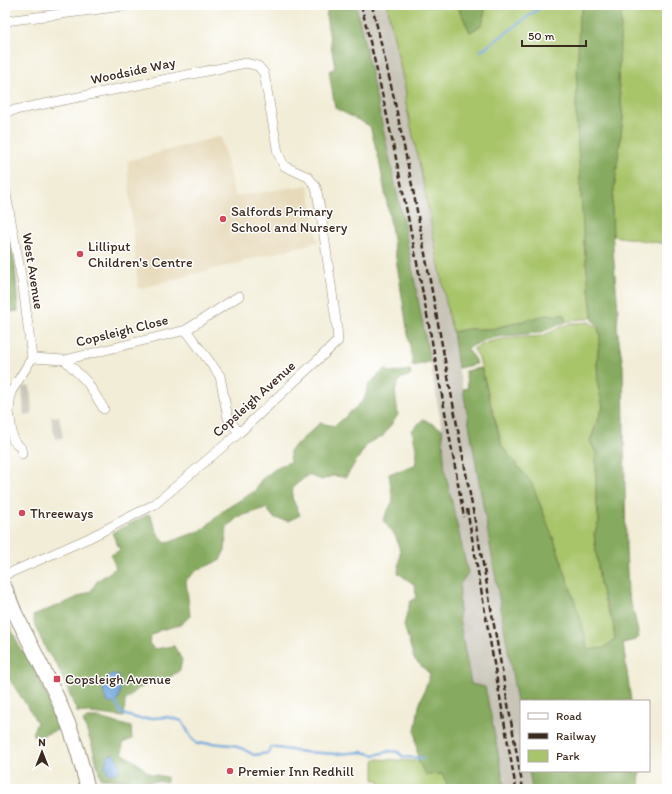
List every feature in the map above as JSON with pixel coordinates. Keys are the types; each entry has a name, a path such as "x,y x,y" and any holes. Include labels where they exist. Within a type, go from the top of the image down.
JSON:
{"main road":[{"path":"5,588 70,728 88,789"}],"street":[{"path":"5,21 116,8 127,5"},
{"name":"Woodside Way","path":"5,112 246,63 258,66 264,73 278,153"},
{"name":"Copsleigh Avenue","path":"5,575 89,538 155,504 239,433 338,341 338,328 316,187 308,177 284,166 278,153"},
{"name":"West Avenue","path":"5,189 23,286 32,358"},
{"name":"Copsleigh Close","path":"32,358 65,360 186,330 238,296"},
{"name":"Copsleigh Close","path":"186,330 220,376 228,418 239,433"},
{"path":"22,454 21,448 13,440 9,412 11,392 32,358"},
{"name":"Copsleigh Close","path":"65,360 87,382 104,409"}],"shaded area":[{"path":"356,5 387,5 406,93 405,100 421,172 463,389 520,719 520,772 529,772 532,789 505,789 492,721 471,684 459,618 460,584 455,520 445,472 442,429 404,225"},
{"name":"Salfords Primary School and Nursery","path":"221,136 235,196 308,185 318,242 138,289 127,161"},
{"path":"30,386 32,414 24,415 22,387"},
{"path":"59,416 63,438 55,439 51,417"}],"green space":[{"path":"329,5 356,5 404,225 430,362 413,366 389,214 379,160 370,126 335,108 329,71 335,68 326,16"},
{"path":"387,5 457,5 470,32 482,25 486,5 584,5 579,18 576,111 584,244 592,317 588,319 566,322 564,316 547,315 491,329 468,329 453,332 405,100 406,93"},
{"path":"457,5 486,5 482,25 470,32"},
{"path":"584,5 622,5 618,81 623,118 612,206 613,250 618,311 617,328 623,366 628,594 639,637 635,640 623,643 631,700 520,700 520,719 463,389 468,388 465,371 481,368 502,446 532,484 556,545 581,621 588,650 604,648 615,639 613,622 600,584 594,534 599,522 596,497 596,453 590,441 603,407 598,386 597,360 600,335 598,328 599,326 593,321 584,244 576,111 579,18"},
{"path":"622,5 667,5 667,244 613,236 612,206 623,118 618,81"},
{"path":"5,209 15,266 18,311 5,313"},
{"path":"547,315 564,315 566,322 539,333 502,336 485,340 468,348 468,351 477,364 458,368 453,332 468,329 491,329"},
{"path":"589,322 598,328 600,335 597,360 598,386 603,407 590,441 596,453 596,497 599,522 594,534 600,584 613,622 615,639 604,648 588,650 581,621 556,545 532,484 502,446 479,358 473,349 488,342 502,339 542,336 565,325"},
{"path":"385,369 391,373 410,370 411,375 400,379 395,391 398,415 383,436 368,443 346,477 332,476 322,480 308,475 293,487 292,498 300,515 288,521 274,518 266,508 238,517 227,527 225,550 220,560 196,571 186,580 190,616 180,625 160,630 151,636 149,643 154,649 174,646 182,660 180,670 170,677 139,688 125,701 124,717 77,712 57,665 47,652 35,626 33,616 91,591 97,581 116,568 111,555 120,550 112,533 149,514 159,536 167,543 202,530 224,510 255,491 261,480 279,466 290,462 290,450 320,423 335,426 364,400 369,384"},
{"path":"423,419 442,429 445,472 468,573 460,584 459,618 471,684 485,687 505,789 445,789 448,786 442,774 426,775 418,761 415,731 419,706 430,674 414,659 404,625 410,602 416,597 415,585 398,573 400,551 396,537 383,520 393,501 389,474 415,465 417,453 412,430"},
{"path":"5,614 21,650 27,653 53,708 60,729 40,736 33,735 33,731 37,723 5,673"},
{"path":"87,718 99,718 131,727 132,739 123,743 122,753 150,774 167,777 167,782 101,779 92,745 83,721"},
{"path":"374,760 418,761 426,775 442,774 448,786 445,789 379,789 379,780 374,780"},
{"path":"529,772 640,772 639,789 532,789"}],"water":[{"path":"111,674 117,674 120,682 120,693 116,704 108,703 103,691 105,681"},
{"path":"113,754 119,761 120,770 116,773 108,774 105,765 107,756"}],"waterway":[{"path":"481,51 544,5"},
{"path":"115,702 122,714 140,719 168,717 182,721 191,737 197,744 210,743 232,745 254,755 268,753 271,747 304,752 337,754 362,752 375,755 390,751 398,752 403,757 423,758"}],"railway":[{"path":"361,5 406,206 464,517"},
{"path":"372,5 394,98 414,195 486,580 523,789"},
{"path":"467,509 516,789"}],"place":[{"name":"Salfords Primary School and Nursery","path":"223,219"},
{"name":"Lilliput Children's Centre","path":"80,254"},
{"name":"Threeways","path":"22,513"},
{"name":"Copsleigh Avenue","path":"57,679"},
{"name":"Premier Inn Redhill","path":"230,771"}]}
